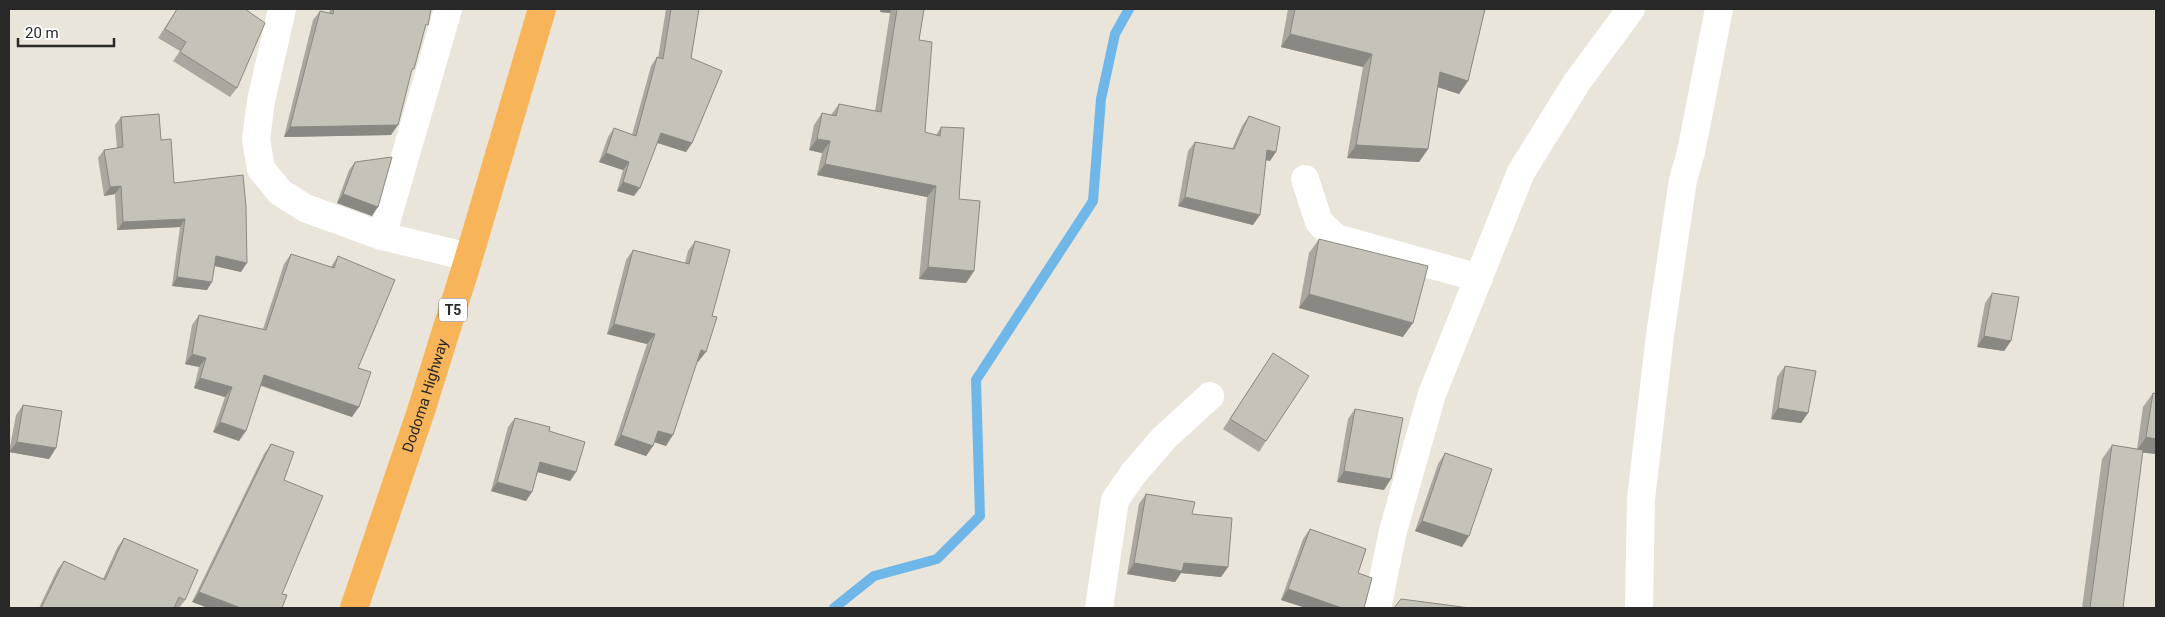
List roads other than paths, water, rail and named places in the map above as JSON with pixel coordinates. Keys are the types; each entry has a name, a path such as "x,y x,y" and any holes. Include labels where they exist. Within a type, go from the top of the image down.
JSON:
{"highway":[{"name":"Dodoma Highway","path":"354,608 421,411 469,257 542,9"}],"street":[{"path":"282,9 261,101 256,139 261,169 280,192 305,208 382,236 469,257"},
{"path":"382,236 448,9"},
{"path":"1377,608 1393,531 1432,394 1521,172 1577,82 1630,9"},
{"path":"1639,608 1640,499 1660,335 1683,180 1691,152 1719,9"},
{"path":"1305,179 1319,222 1336,238 1479,278"},
{"path":"1099,608 1115,500 1133,474 1164,438 1210,396"}],"waterway":[{"path":"834,608 874,576 937,559 980,516 976,380 1093,201 1101,99 1115,34 1129,9"}]}
